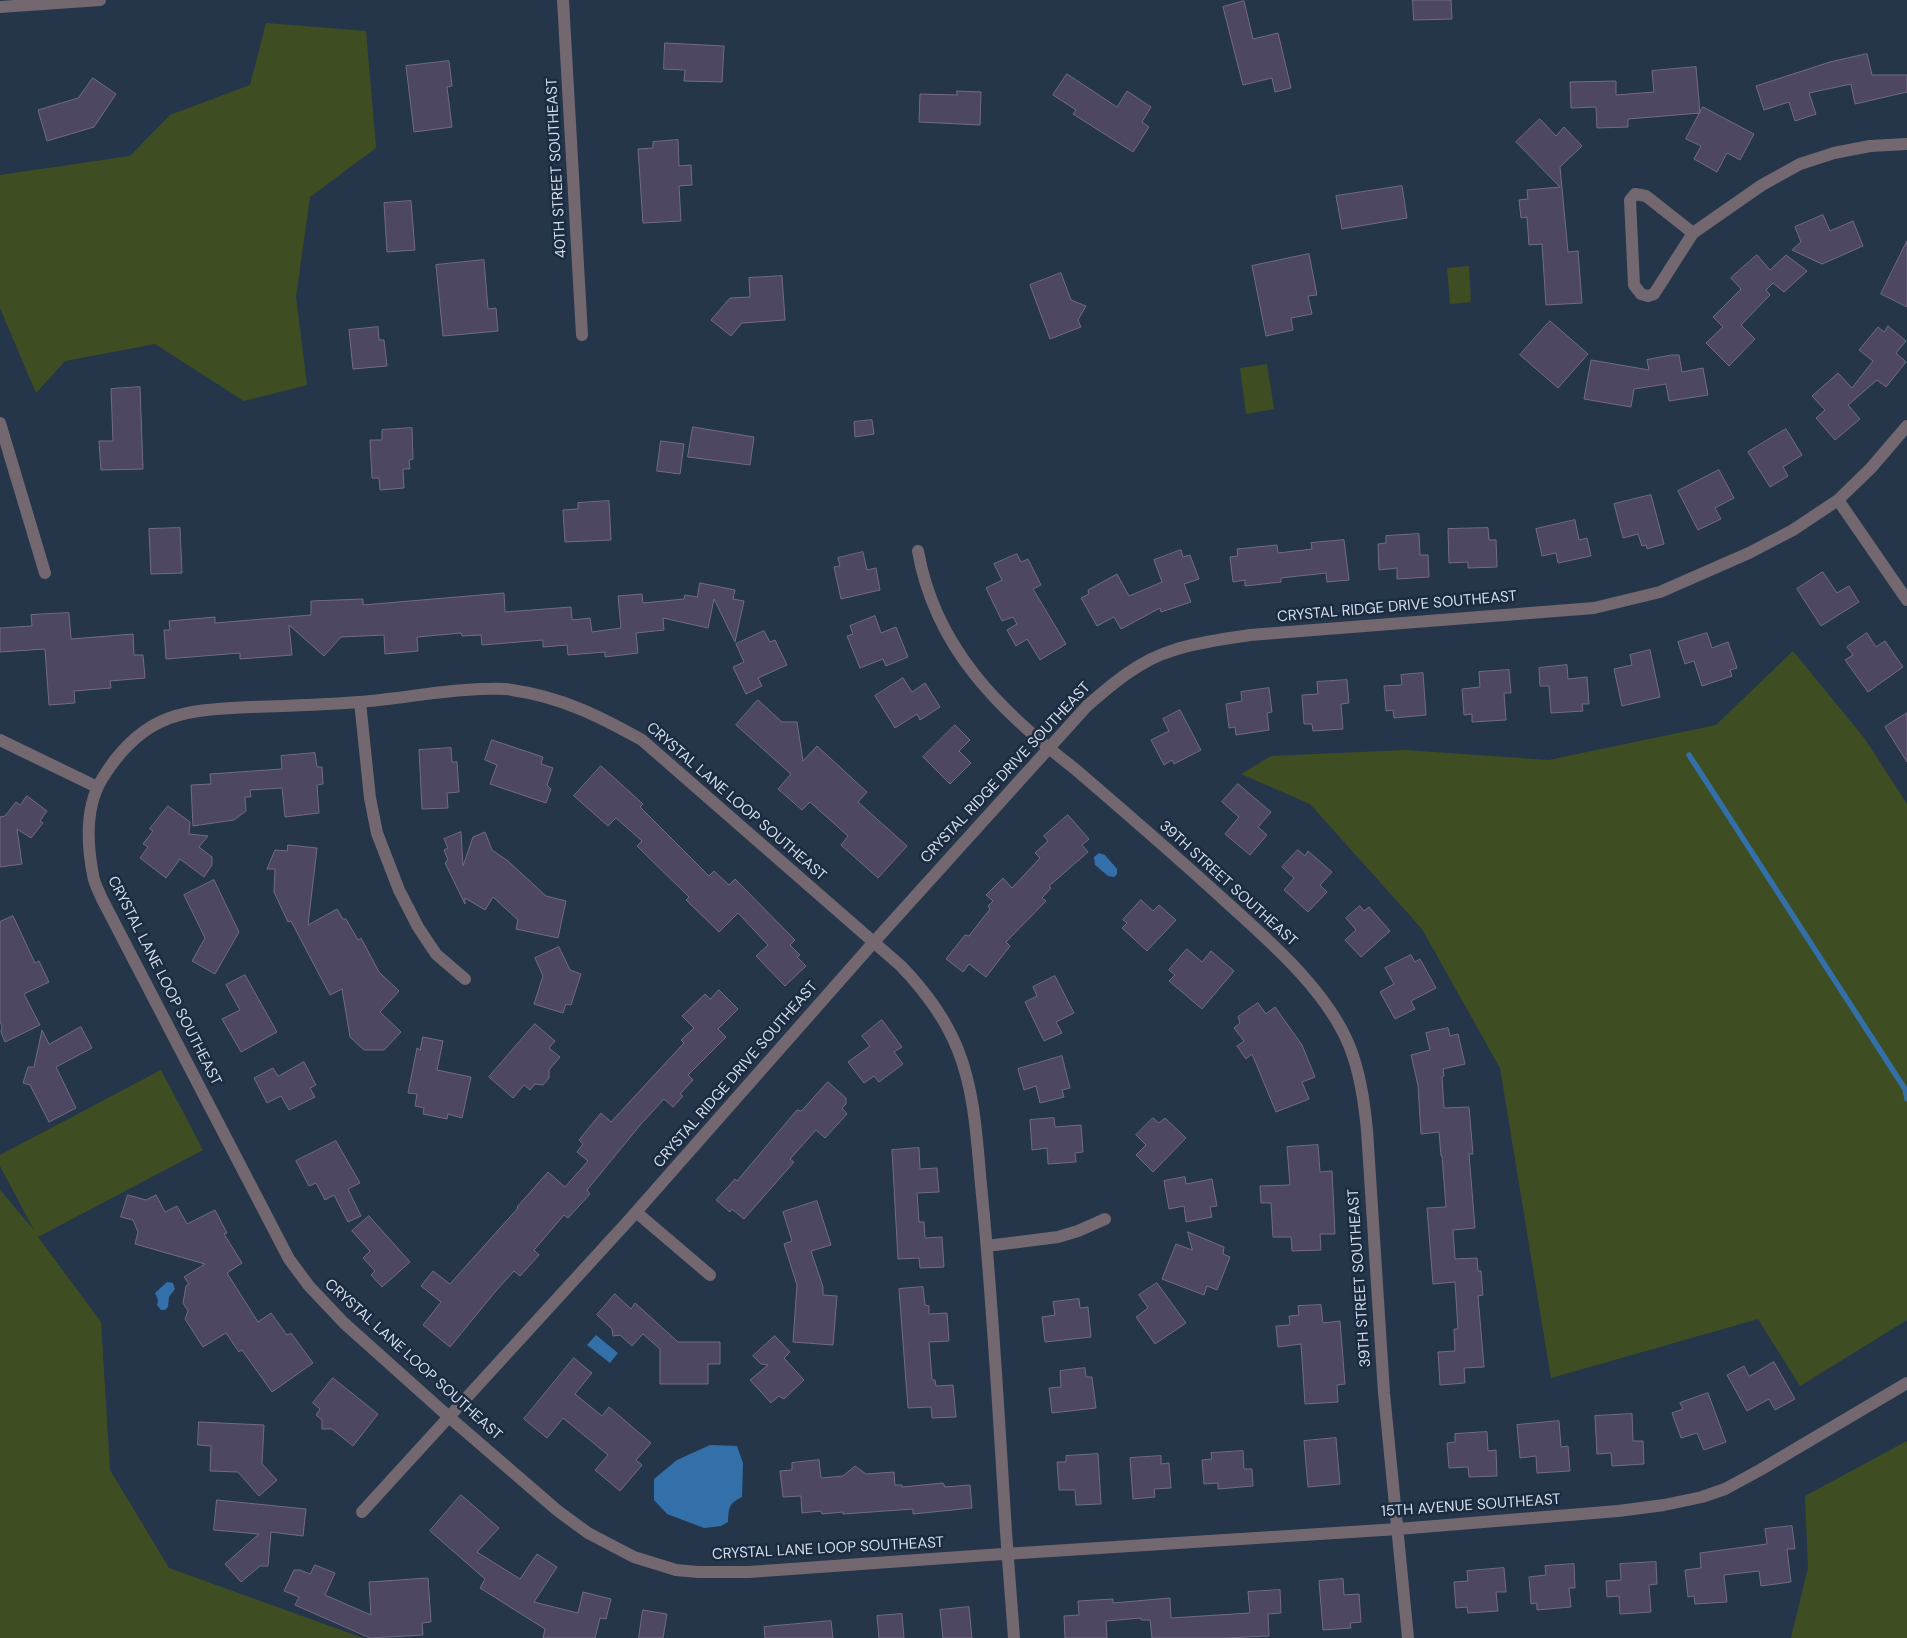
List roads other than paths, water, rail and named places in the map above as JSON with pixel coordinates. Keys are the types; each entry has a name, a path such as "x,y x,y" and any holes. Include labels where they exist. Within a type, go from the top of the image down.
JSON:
{"street":[{"path":"0,6 100,0"},
{"name":"40TH STREET SOUTHEAST","path":"563,0 582,335"},
{"path":"1693,233 1646,196 1635,194 1630,200 1634,285 1641,294 1648,296 1654,294 1693,233 1762,185 1800,164 1834,153 1861,148 1907,144"},
{"path":"0,423 45,573"},
{"name":"CRYSTAL RIDGE DRIVE SOUTHEAST","path":"362,1512 636,1212 873,943 1048,749 1087,706 1117,679 1172,650 1250,635 1594,608 1660,592 1748,554 1794,530 1838,500 1871,468 1907,426"},
{"path":"1838,500 1907,600"},
{"name":"39TH STREET SOUTHEAST","path":"918,551 928,594 937,616 962,659 977,678 1048,749 1090,782 1276,947 1315,992 1331,1014 1348,1044 1363,1095 1384,1393 1408,1638"},
{"name":"CRYSTAL LANE LOOP SOUTHEAST","path":"509,689 540,694 594,714 642,740 901,966 926,992 958,1051 968,1083 973,1108 987,1246 1008,1554 749,1572 676,1570 634,1557 588,1533 558,1511 344,1323 308,1286 289,1259 102,900 93,876 88,826 97,787 109,767 140,734 160,722 182,714 209,709 360,702 457,690 509,689"},
{"path":"360,702 370,798 376,833 399,890 418,927 436,954 465,979"},
{"path":"0,740 97,787"},
{"path":"636,1212 710,1275"},
{"path":"987,1246 1058,1237 1078,1231 1105,1219"},
{"name":"15TH AVENUE SOUTHEAST","path":"1008,1554 1398,1528 1618,1511 1664,1505 1702,1497 1725,1489 1907,1383"},
{"path":"1008,1554 1014,1638"}],"water":[{"path":"1099,853 1105,855 1117,869 1117,874 1114,877 1108,876 1095,865 1094,857"},
{"path":"167,1282 173,1283 175,1289 169,1297 168,1307 165,1310 161,1310 157,1305 158,1300 155,1293"},
{"path":"596,1335 618,1353 610,1363 587,1345"},
{"path":"710,1445 737,1446 743,1463 742,1497 730,1507 728,1522 721,1526 704,1528 667,1514 654,1500 654,1479 677,1460"}],"waterway":[{"path":"1689,755 1905,1089 1907,1099"}]}
